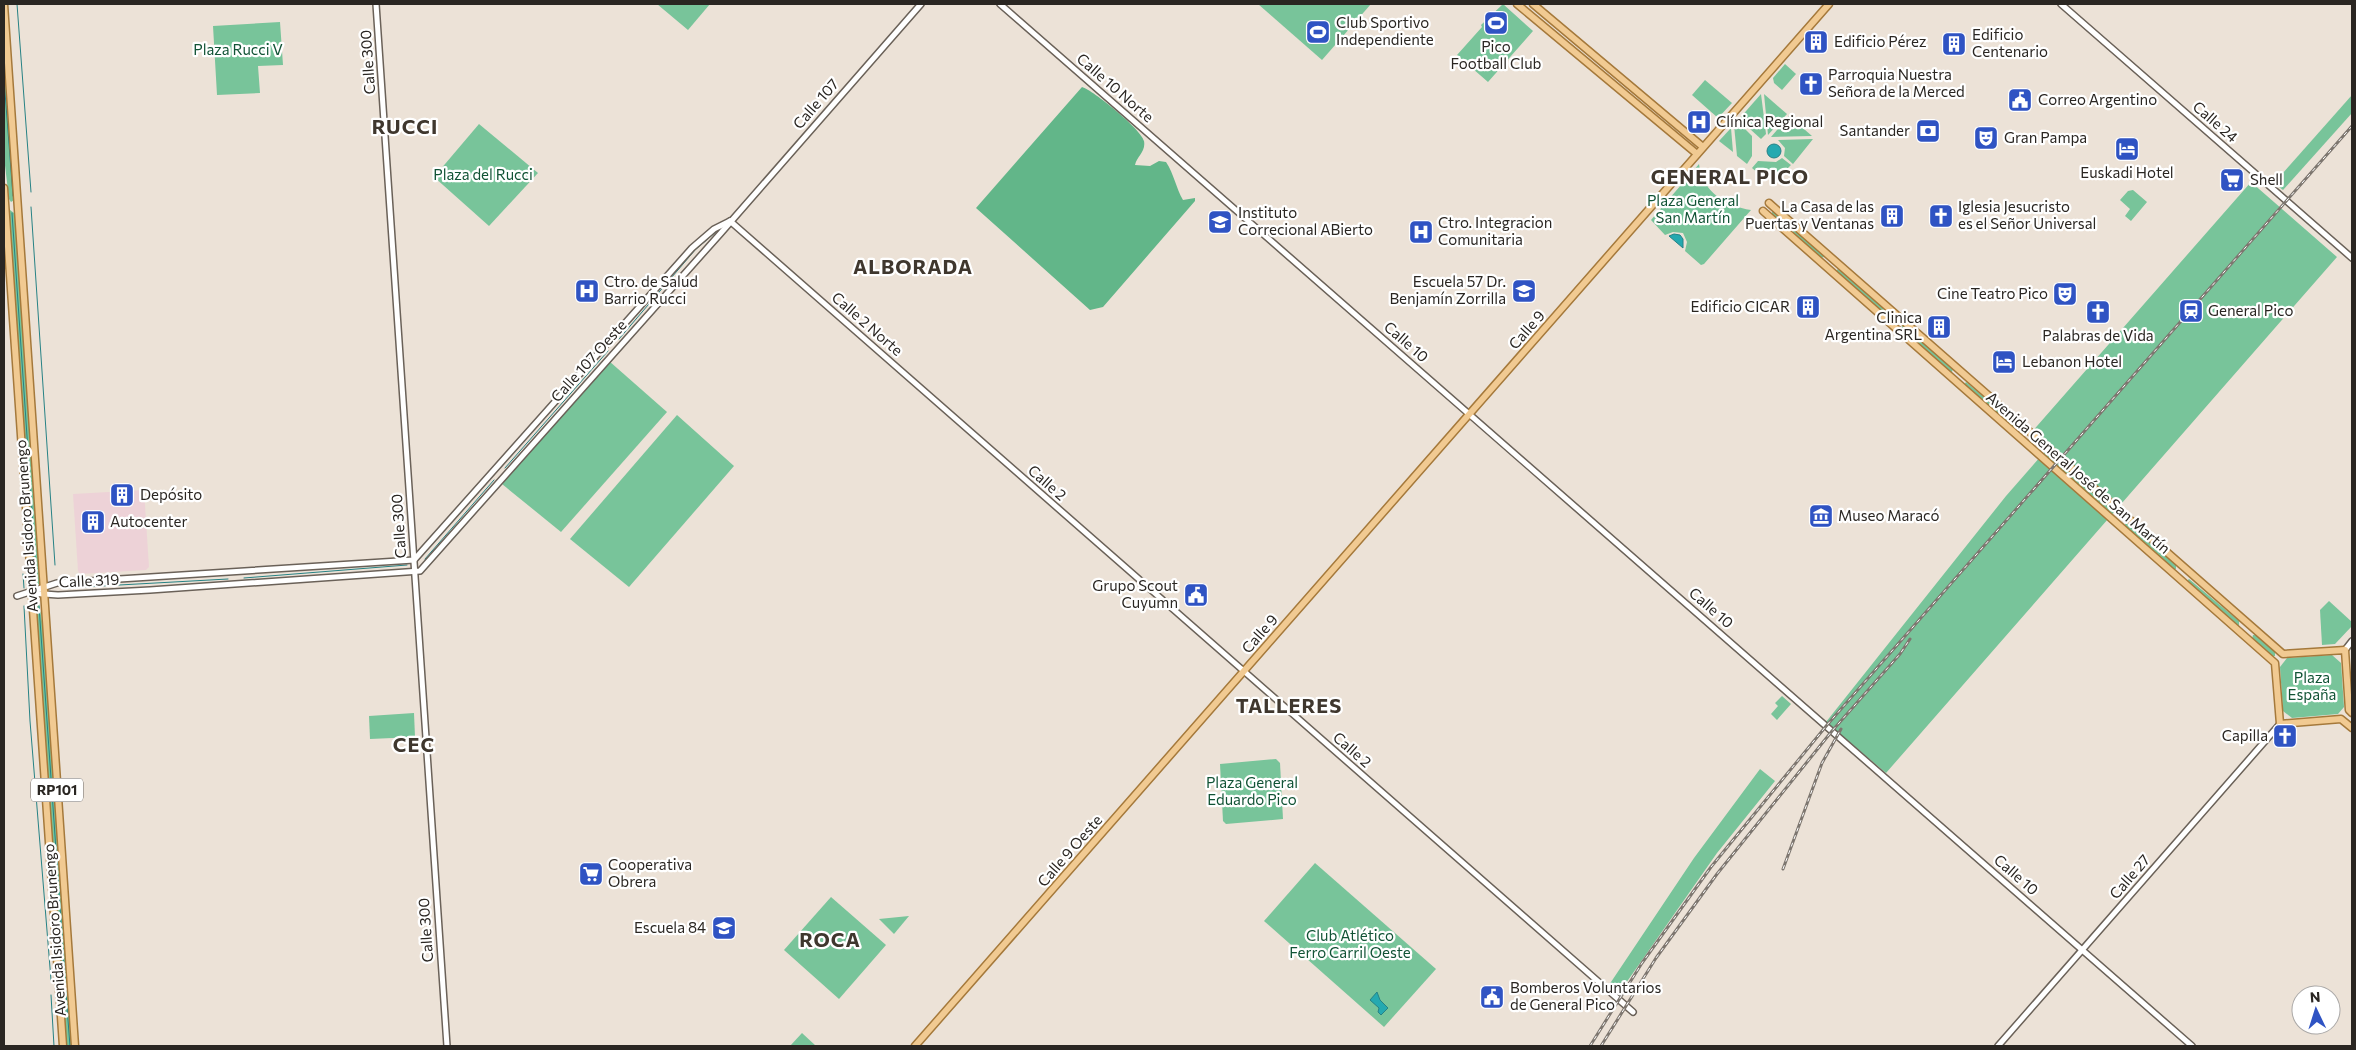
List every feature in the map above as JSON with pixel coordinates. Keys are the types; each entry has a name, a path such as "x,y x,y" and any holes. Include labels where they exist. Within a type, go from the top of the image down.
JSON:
{"main road":[{"name":"Avenida Isidoro Brunengo","path":"4,4 75,1046"},
{"path":"1518,4 1697,154"},
{"path":"1533,4 1703,147"},
{"name":"Calle 9","path":"1243,672 1829,4"},
{"name":"Avenida Isidoro Brunengo","path":"4,188 30,593 63,1046"},
{"name":"Avenida General José de San Martín","path":"1769,204 2283,654"},
{"name":"Avenida General José de San Martín","path":"1762,211 2275,663"},
{"path":"2344,650 2351,711 2341,718 2280,724 2275,663 2283,654 2344,650"},
{"name":"Calle 9 Oeste","path":"915,1046 1243,672"},
{"path":"2341,718 2352,728"}],"street":[{"name":"Calle 300","path":"376,4 447,1046"},
{"name":"Calle 107","path":"730,220 921,4"},
{"name":"Calle 10 Norte","path":"1000,4 1212,190"},
{"name":"Calle 24","path":"2061,4 2352,258"},
{"name":"Calle 10","path":"1212,190 2192,1046"},
{"name":"Calle 107 Oeste","path":"414,560 692,248 714,229 730,220"},
{"name":"Calle 107 Oeste","path":"415,573 420,571 471,514 730,220"},
{"name":"Calle 2 Norte","path":"730,220 987,446"},
{"name":"Calle 2","path":"987,446 1633,1012"},
{"name":"Calle 319","path":"30,593 57,583 414,560"},
{"name":"Calle 319","path":"30,593 44,595 415,573"},
{"path":"17,596 30,593"},
{"path":"2344,650 2352,641"},
{"name":"Calle 27","path":"1998,1046 2280,724"}],"shaded area":[{"path":"144,490 149,567 146,570 80,574 78,571 73,494"}],"green space":[{"path":"657,4 710,4 688,30"},
{"name":"Club Sportivo Independiente","path":"1258,4 1371,4 1322,60"},
{"path":"1503,4 1533,31 1488,82 1457,55 1482,27 1481,25"},
{"name":"Plaza Rucci V","path":"280,22 283,65 258,66 260,93 217,95 213,26"},
{"path":"4,40 14,200 11,202 9,199 4,157"},
{"path":"1785,64 1796,74 1782,90 1774,83 1773,78"},
{"path":"1705,80 1732,103 1718,118 1692,95"},
{"path":"1082,87 1096,95 1116,111 1141,136 1144,141 1144,148 1135,165 1150,166 1159,161 1166,162 1183,200 1195,198 1195,201 1103,307 1090,310 976,208"},
{"path":"1761,94 1766,134 1761,139 1739,119"},
{"path":"1764,94 1787,114 1768,135"},
{"path":"2352,95 2352,113 2283,190 2274,183"},
{"path":"1789,116 1812,136 1771,137"},
{"name":"Plaza General San Martín","path":"1737,121 1752,136 1752,156 1747,164 1737,156 1734,125"},
{"name":"Plaza del Rucci","path":"479,124 538,173 489,226 434,177"},
{"name":"Plaza General San Martín","path":"1731,128 1733,152 1719,141"},
{"path":"1813,139 1793,164 1784,156 1785,148 1778,140"},
{"name":"Plaza General San Martín","path":"1782,158 1791,165 1777,174 1762,174 1752,168 1758,161 1776,162"},
{"name":"Plaza General San Martín","path":"1699,164 1701,174 1710,190 1724,201 1751,210 1704,264 1701,265 1685,251 1687,242 1683,233 1673,232 1665,235 1651,220"},
{"path":"2251,182 2337,257 1886,773 1826,722 2006,496 2047,449 2030,434"},
{"path":"2133,190 2147,202 2131,221 2125,216 2130,209 2120,200 2128,191"},
{"path":"10,210 14,213 17,235 41,582 38,585 34,583 8,213"},
{"path":"1773,211 1823,254 1824,257 1821,258 1771,214"},
{"path":"1838,269 1888,311 1888,316 1836,271"},
{"path":"1903,325 1953,369 1952,372 1948,371 1900,329"},
{"path":"609,361 667,412 561,532 502,484"},
{"path":"1966,382 2016,424 2016,428 2012,428 1964,385"},
{"path":"677,415 734,466 629,587 570,539"},
{"path":"2126,523 2176,565 2176,569 2172,569 2124,526"},
{"path":"2189,579 2239,621 2239,626 2235,625 2187,581"},
{"path":"35,601 39,603 44,634 68,982 65,983 58,950"},
{"path":"2329,601 2352,622 2352,626 2335,644 2322,645 2320,610"},
{"path":"2253,635 2257,635 2275,652 2275,656 2272,656 2252,639"},
{"name":"Plaza España","path":"2332,655 2341,663 2344,707 2338,714 2292,718 2283,711 2280,667 2287,658"},
{"path":"1782,696 1791,704 1777,720 1771,714 1778,706 1775,703"},
{"path":"414,713 415,737 370,739 369,716"},
{"name":"Plaza General Eduardo Pico","path":"1276,759 1280,763 1283,819 1226,824 1223,821 1220,764"},
{"path":"1760,769 1775,781 1717,853 1619,993 1609,985 1694,858"},
{"name":"Club Atlético Ferro Carril Oeste","path":"1315,863 1436,969 1384,1027 1264,921"},
{"path":"831,897 886,945 839,999 784,950"},
{"path":"909,916 894,934 879,919"},
{"path":"66,991 68,993 74,1046 65,1046 62,993"},
{"path":"802,1033 816,1046 790,1046"}],"water":[{"path":"1771,144 1777,144 1781,151 1777,158 1771,158 1767,154 1767,148"},
{"path":"1674,234 1680,235 1683,239 1683,248 1669,236"},
{"path":"1377,992 1380,1000 1388,1008 1381,1015 1378,1012 1379,1008 1370,1000"}],"waterway":[{"path":"17,4 31,192"},
{"path":"4,79 13,196"},
{"path":"31,207 55,565"},
{"path":"12,213 36,570"},
{"path":"619,339 695,250 717,231"},
{"path":"505,468 608,351"},
{"path":"425,559 494,480"},
{"path":"244,578 407,565"},
{"path":"23,574 24,588"},
{"path":"65,588 228,579"},
{"path":"24,606 30,721 51,980"},
{"path":"39,606 65,979"},
{"path":"66,994 70,1046"},
{"path":"51,995 54,1046"}],"railway":[{"path":"1590,1046 1642,963 1711,867 1827,725 2352,126"},
{"path":"1601,1046 1656,958 1717,874 1832,731 1900,654 1910,639"},
{"path":"1783,869 1822,763 1841,729"}],"place":[{"name":"Pico Football Club","path":"1496,23"},
{"name":"Club Sportivo Independiente","path":"1318,32"},
{"name":"Edificio Pérez","path":"1816,42"},
{"name":"Edificio Centenario","path":"1954,44"},
{"name":"Parroquia Nuestra Señora de la Merced","path":"1811,84"},
{"name":"Correo Argentino","path":"2020,100"},
{"name":"Clínica Regional","path":"1699,122"},
{"name":"Santander","path":"1928,131"},
{"name":"Gran Pampa","path":"1986,138"},
{"name":"Euskadi Hotel","path":"2127,149"},
{"name":"Shell","path":"2232,180"},
{"name":"La Casa de las Puertas y Ventanas","path":"1892,216"},
{"name":"Iglesia Jesucristo es el Señor Universal","path":"1941,216"},
{"name":"Instituto Correcional ABierto","path":"1220,222"},
{"name":"Ctro. Integracion Comunitaria","path":"1421,232"},
{"name":"Ctro. de Salud Barrio Rucci","path":"587,291"},
{"name":"Escuela 57 Dr. Benjamín Zorrilla","path":"1524,291"},
{"name":"Cine Teatro Pico","path":"2065,294"},
{"name":"Edificio CICAR","path":"1808,307"},
{"name":"General Pico","path":"2191,311"},
{"name":"Palabras de Vida","path":"2098,312"},
{"name":"Clinica Argentina SRL","path":"1939,327"},
{"name":"Lebanon Hotel","path":"2004,362"},
{"name":"Depósito","path":"122,495"},
{"name":"Museo Maracó","path":"1821,516"},
{"name":"Autocenter","path":"93,522"},
{"name":"Grupo Scout Cuyumn","path":"1196,595"},
{"name":"Capilla","path":"2285,736"},
{"name":"Cooperativa Obrera","path":"591,874"},
{"name":"Escuela 84","path":"724,928"},
{"name":"Bomberos Voluntarios de General Pico","path":"1492,997"}],"district":[{"name":"RUCCI","path":"405,127"},
{"name":"GENERAL PICO","path":"1730,177"},
{"name":"ALBORADA","path":"913,267"},
{"name":"TALLERES","path":"1289,706"},
{"name":"CEC","path":"414,745"},
{"name":"ROCA","path":"830,940"}]}
